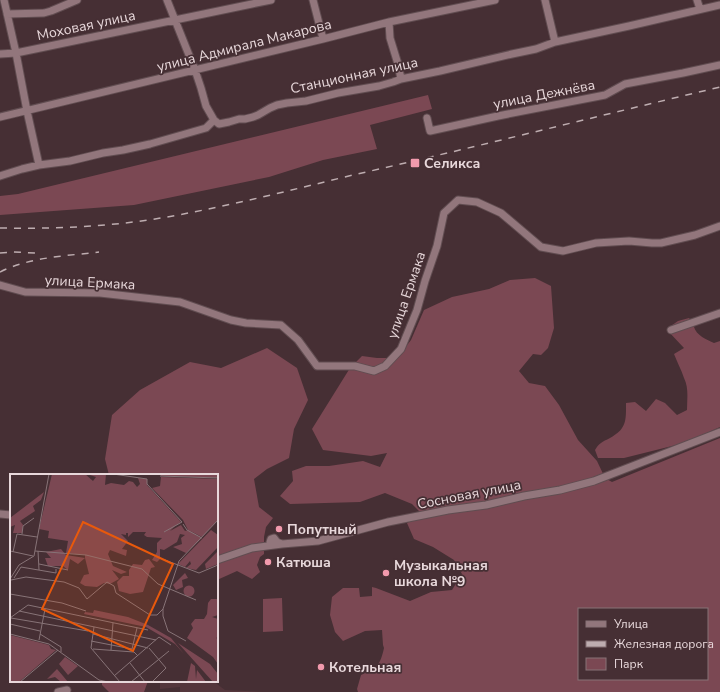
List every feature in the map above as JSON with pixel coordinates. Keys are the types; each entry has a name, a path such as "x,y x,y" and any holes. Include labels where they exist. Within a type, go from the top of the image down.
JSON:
{"street":[{"path":"4,0 39,165"},
{"path":"7,14 44,13 77,0"},
{"path":"0,176 22,168 70,161 150,144 206,128 214,120 206,106 195,70 167,0"},
{"name":"Моховая улица","path":"0,54 271,0"},
{"path":"313,0 323,39"},
{"name":"улица Адмирала Макарова","path":"0,117 389,22 495,0"},
{"path":"545,0 555,42"},
{"path":"697,0 700,9"},
{"name":"Станционная улица","path":"214,120 219,124 245,119 258,115 277,105 306,101 338,93 379,86 400,79 536,49 555,42 720,5"},
{"path":"389,22 390,38 398,64 400,79"},
{"name":"улица Дежнёва","path":"427,118 430,131 513,113 605,96 625,84 720,65"},
{"name":"улица Ермака","path":"0,285 25,292 100,293 180,302 231,320 246,323 281,325 298,340 316,366 354,366 374,371 385,366 401,349 417,310 424,281 437,246 444,212 458,200 476,202 501,213 541,247 563,252 596,243 630,241 661,243 720,226"},
{"path":"671,330 720,313"},
{"name":"Сосновая улица","path":"218,560 252,548 273,545 270,542 271,539 274,538 282,544 318,540 388,522 486,504 594,481 720,432"},
{"path":"0,514 10,515"},
{"path":"58,692 67,690"}],"shaded area":[{"path":"160,682 214,682 225,690 264,692 180,692 180,687 160,689"}],"green space":[{"path":"428,95 432,109 370,125 377,149 323,160 269,177 134,205 0,215 0,196 18,194"},
{"path":"535,278 551,286 554,328 548,348 541,355 533,354 519,371 529,383 545,386 559,405 578,440 597,461 605,478 612,482 720,438 720,692 358,692 357,689 361,675 377,666 381,659 384,648 382,630 365,631 343,641 335,632 330,615 332,597 343,588 359,588 360,597 372,596 372,587 410,601 431,592 452,590 462,574 454,560 433,547 414,539 407,523 421,513 412,504 385,493 360,502 290,504 280,496 293,481 292,471 306,466 329,466 363,461 380,467 387,453 371,456 323,450 312,429 350,368 362,356 397,358 411,340 424,310 452,297 489,289 510,280"},
{"path":"689,318 695,330 702,337 714,343 720,341 720,427 684,443 624,458 598,458 595,450 598,446 616,435 623,427 626,403 635,402 646,411 656,399 665,403 677,415 687,410 687,386 674,354 684,348 668,331 668,328 678,321"},
{"path":"267,348 297,368 308,400 294,429 289,458 267,469 254,479 259,507 273,518 266,527 264,537 264,554 260,557 257,565 260,572 252,579 237,571 218,580 218,474 109,474 105,459 112,415 140,390 190,362 221,368"},
{"path":"282,598 283,631 263,632 263,599"},
{"path":"102,682 148,682 144,692 109,692 102,685"}],"railway":[{"path":"0,228 97,226 155,219 205,210 445,154 720,87"},
{"path":"0,272 23,263 36,260 99,252"},
{"path":"0,253 36,253"}],"place":[{"name":"Селикса","path":"415,163"},
{"name":"Попутный","path":"279,529"},
{"name":"Катюша","path":"268,562"},
{"name":"Музыкальная школа №9","path":"386,573"},
{"name":"Котельная","path":"321,667"}]}
